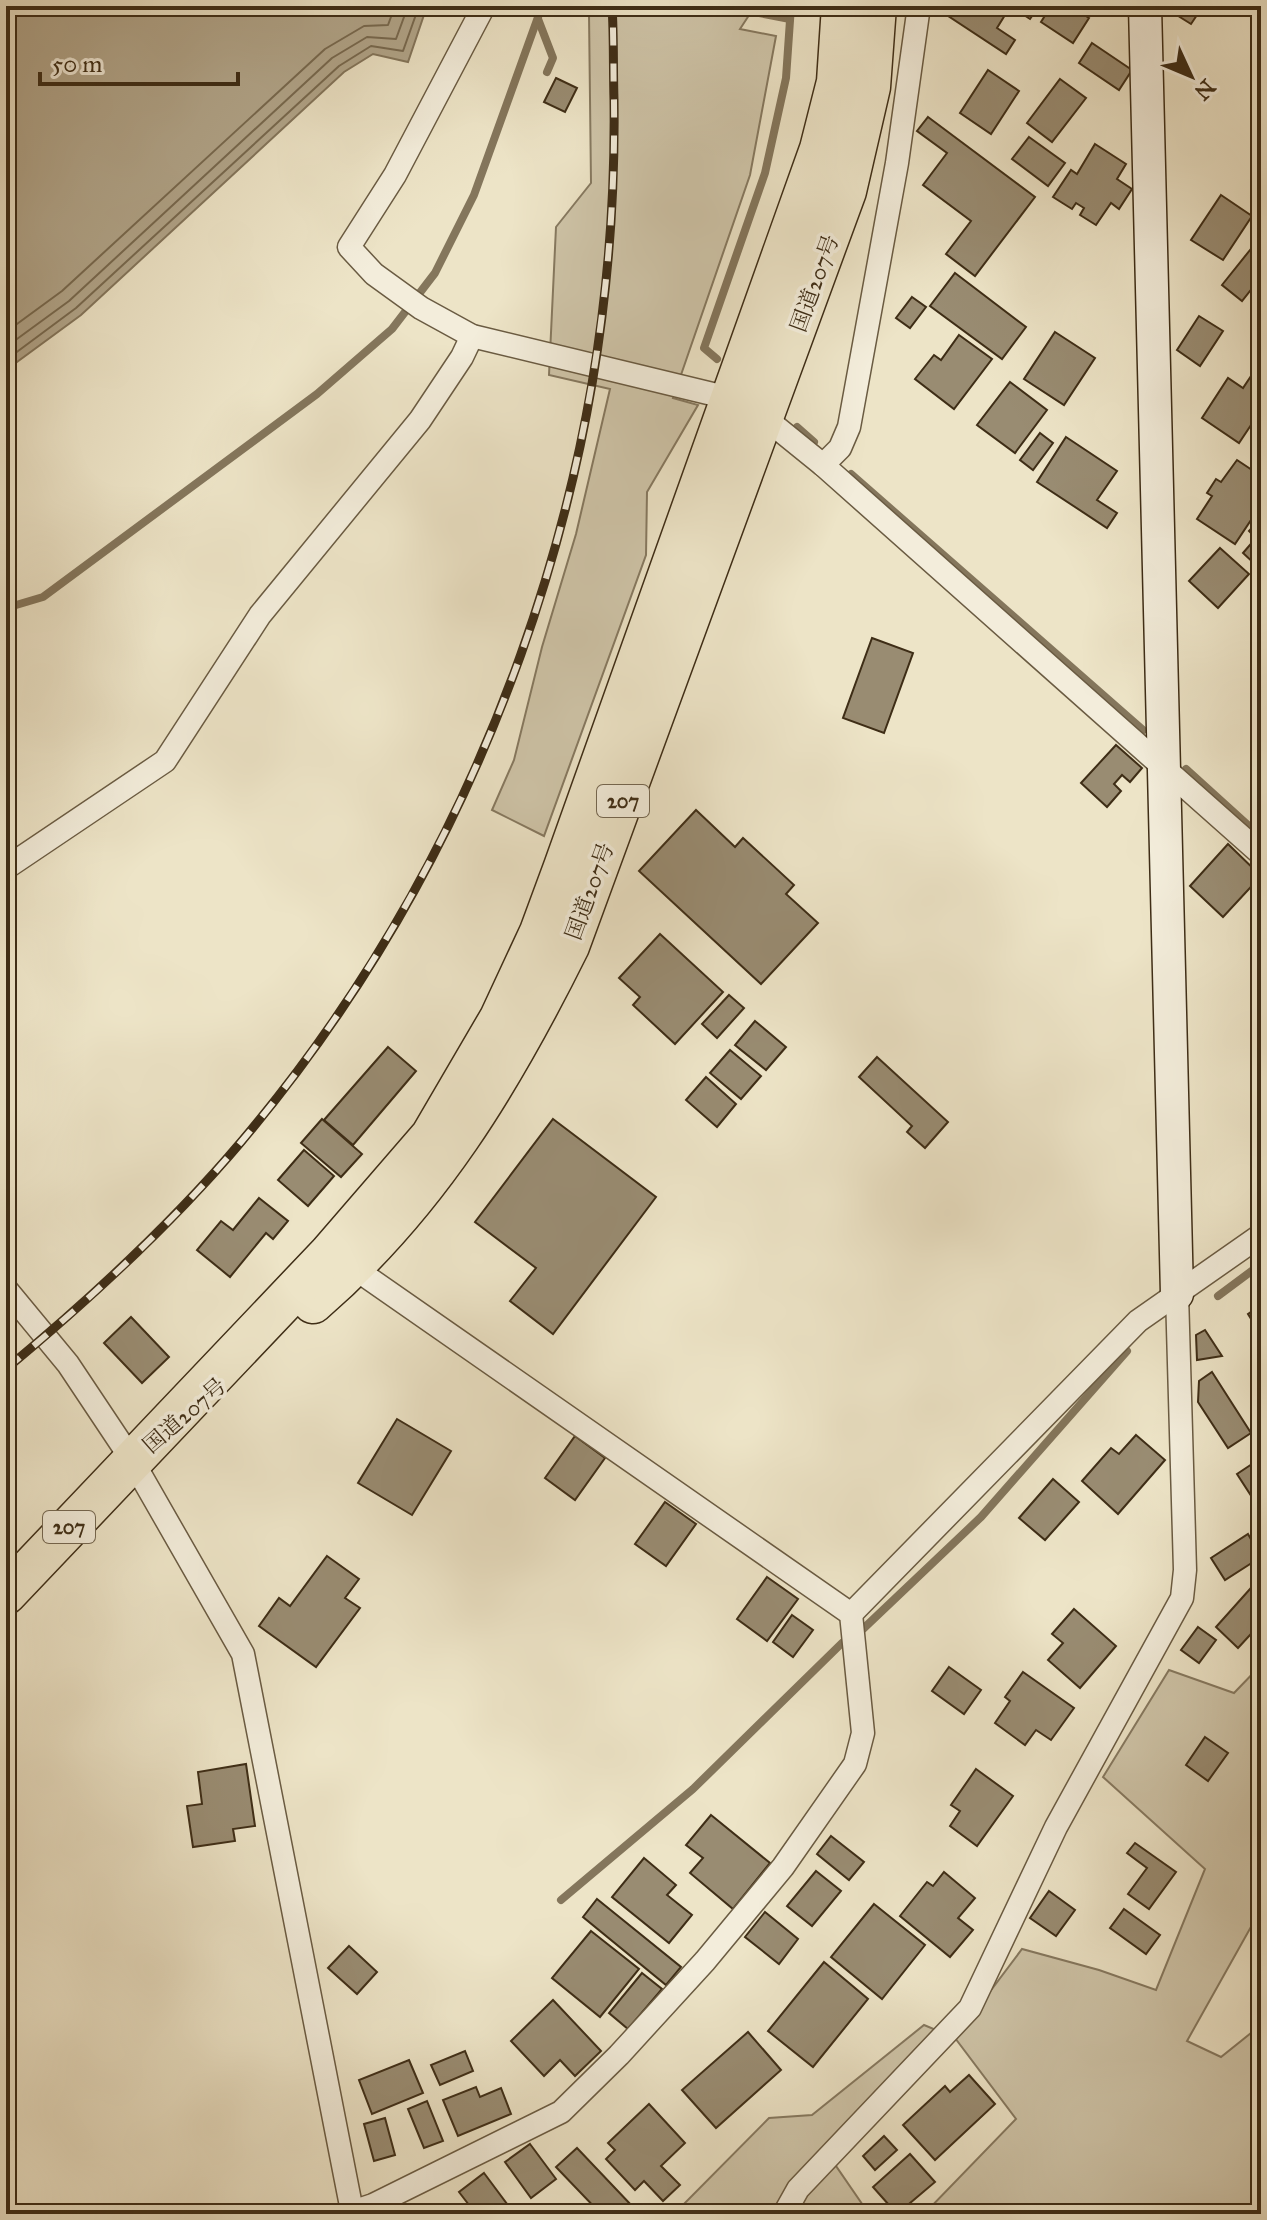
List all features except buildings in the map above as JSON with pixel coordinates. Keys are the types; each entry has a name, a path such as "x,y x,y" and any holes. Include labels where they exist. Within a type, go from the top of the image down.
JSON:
{"highway":[{"name":"国道207号","path":"132,1460 354,1268 426,1186 486,1101 530,1024 569,946 749,408 770,286 820,149 837,82 842,6"},
{"name":"国道207号","path":"6,1594 329,1254 431,1136 500,1018 540,932 749,408 846,191 870,87 876,6"}],"street":[{"path":"484,6 395,175 349,247 374,274 413,302 472,336 749,408 823,465 1261,854"},
{"path":"823,465 840,448 849,427 897,163 919,6"},
{"path":"784,2214 798,2189 970,2008 1056,1827 1182,1598 1185,1570 1145,6"},
{"path":"6,868 165,761 260,615 420,420 462,357 472,336"},
{"path":"851,1614 1138,1321 1261,1235"},
{"path":"6,1289 68,1364 132,1460 243,1654 349,2212 373,2205 561,2112 619,2055 705,1961 783,1867 855,1764 863,1733 851,1614 354,1268"}],"shaded area":[{"path":"571,6 755,6 740,29 776,36 750,175 673,398 698,405 647,492 646,555 544,836 492,810 514,760 542,647 576,534 610,389 549,375 556,227 591,183 589,14"},
{"path":"1261,1665 1261,1909 1187,2041 1221,2057 1261,2025 1261,2214 924,2214 1016,2119 955,2038 1022,1949 1099,1970 1156,1990 1205,1869 1103,1777 1169,1670 1234,1693"},
{"path":"924,2025 955,2038 834,2163 869,2214 674,2214 769,2118 812,2115"}],"water":[{"path":"6,6 427,6 408,62 373,54 344,72 81,315 6,370"}],"waterway":[{"path":"6,608 43,597 317,394 392,329 435,273 474,195 542,6"},
{"path":"723,6 790,19"},
{"path":"717,359 704,348 765,173 786,78 791,6"},
{"path":"538,19 553,58 547,72"},
{"path":"797,427 814,442"},
{"path":"851,474 1143,730"},
{"path":"1186,769 1261,837"},
{"path":"1218,1296 1261,1264"},
{"path":"863,1629 981,1517 1127,1351"},
{"path":"561,1900 693,1789 842,1643"}],"railway":[{"path":"6,1369 128,1261 241,1142 327,1030 403,910 468,785 521,654 563,520 592,382 609,241 614,100 612,6"}]}
